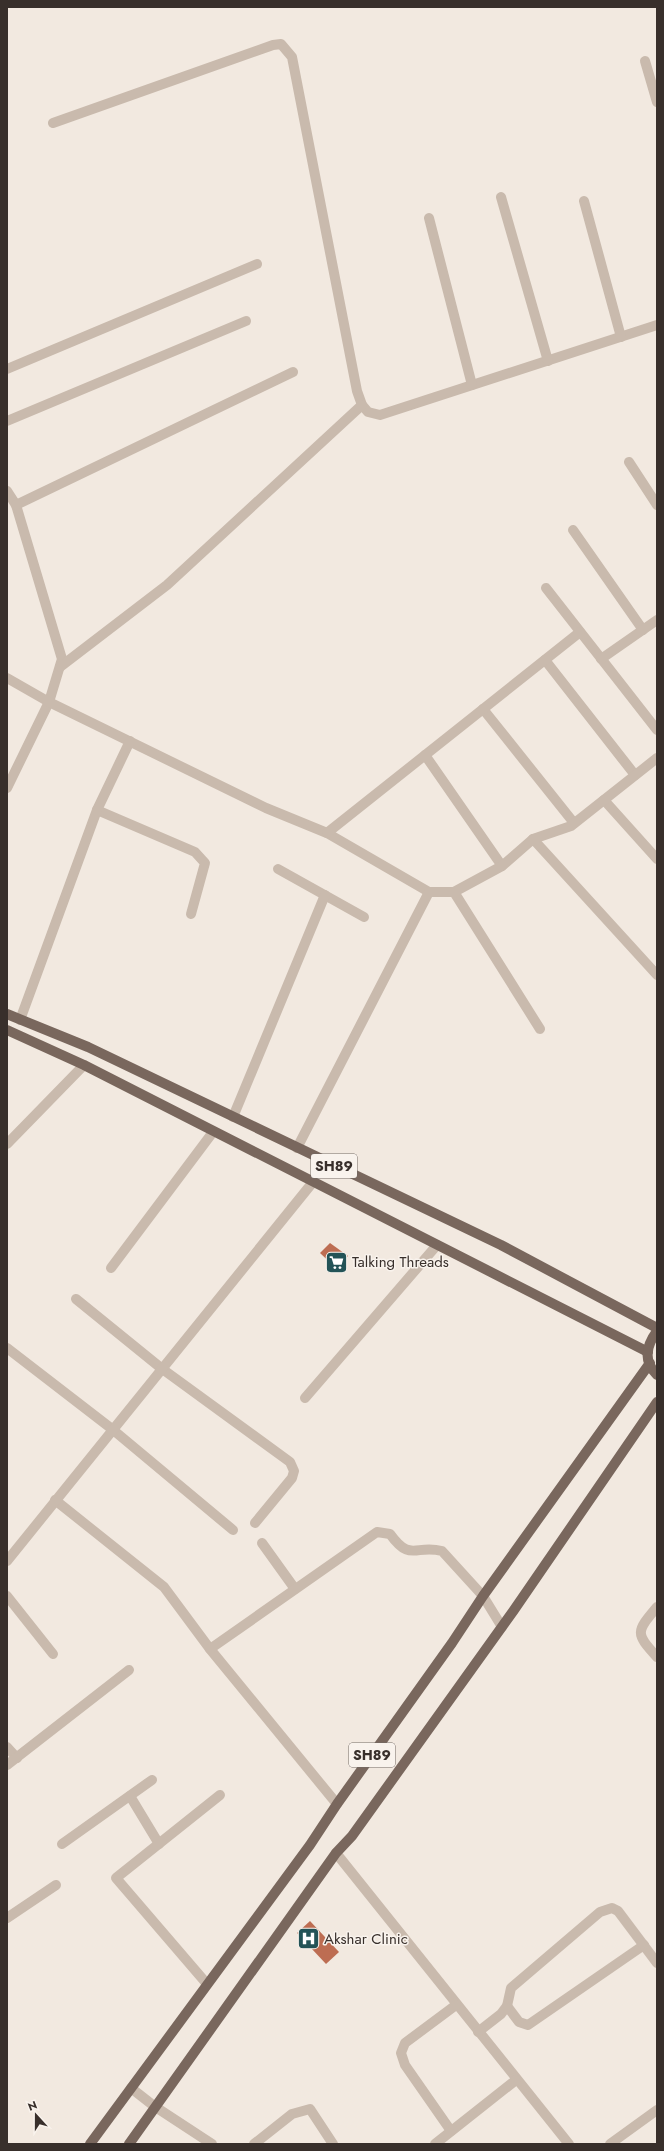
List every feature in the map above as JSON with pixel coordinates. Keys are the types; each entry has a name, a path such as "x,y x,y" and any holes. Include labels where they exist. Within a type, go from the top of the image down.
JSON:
{"main road":[{"name":"SH89","path":"7,1014 88,1047 501,1245 657,1328"},
{"name":"SH89","path":"7,1030 84,1065 213,1132 648,1352"},
{"path":"657,1331 649,1342 647,1359 657,1375"},
{"name":"SH89","path":"90,2144 310,1845 337,1804 452,1643 483,1596 650,1364"},
{"name":"SH89","path":"129,2144 154,2106 336,1853 352,1836 502,1627 657,1402"}],"street":[{"path":"54,123 273,45 281,44 292,58 357,392 362,405 368,412 380,414 657,325"},
{"path":"645,61 657,102"},
{"path":"501,197 548,361"},
{"path":"584,201 621,337"},
{"path":"429,218 472,385"},
{"path":"7,369 257,264"},
{"path":"7,421 246,321"},
{"path":"16,505 293,372"},
{"path":"60,667 167,586 362,405"},
{"path":"629,462 657,505"},
{"path":"7,491 16,505 62,659 49,702 7,788"},
{"path":"573,530 643,630"},
{"path":"546,588 655,723"},
{"path":"602,659 657,620"},
{"path":"327,833 580,632"},
{"path":"545,660 635,775"},
{"path":"7,678 49,702 266,808 327,833 429,892 454,892 502,866 533,839 574,823 657,758"},
{"path":"483,709 574,823"},
{"path":"20,1020 97,810 130,741"},
{"path":"425,755 502,866"},
{"path":"604,800 657,859"},
{"path":"97,810 195,852 201,857 205,864 191,914"},
{"path":"533,839 657,975"},
{"path":"278,869 364,917"},
{"path":"297,1148 429,892"},
{"path":"454,892 540,1029"},
{"path":"233,1117 325,895"},
{"path":"7,1144 84,1065"},
{"path":"111,1268 213,1132"},
{"path":"7,1561 112,1429 313,1182"},
{"path":"305,1398 437,1245"},
{"path":"76,1299 162,1368 290,1462 294,1471 292,1478 255,1524"},
{"path":"7,1348 112,1429 233,1530"},
{"path":"55,1500 164,1587 210,1649 337,1804"},
{"path":"210,1649 377,1532 390,1534 397,1544 411,1552 432,1548 442,1551 483,1596 502,1627"},
{"path":"262,1542 295,1589"},
{"path":"7,1596 53,1654"},
{"path":"657,1608 641,1626 640,1634 644,1643 657,1657"},
{"path":"7,1765 129,1670"},
{"path":"7,1747 17,1758"},
{"path":"62,1844 152,1780"},
{"path":"207,1984 116,1878 220,1795"},
{"path":"130,1796 159,1844"},
{"path":"336,1853 516,2080 569,2144"},
{"path":"7,1918 56,1885"},
{"path":"478,2032 502,2014 507,2006 511,1988 600,1912 612,1908 618,1911 657,1963"},
{"path":"507,2006 519,2022 528,2025 644,1945"},
{"path":"451,2132 405,2065 401,2053 405,2043 456,2005"},
{"path":"435,2144 516,2080"},
{"path":"131,2088 154,2106 212,2144"},
{"path":"254,2144 292,2114 310,2109 333,2144"},
{"path":"610,2144 657,2110"}],"building":[{"name":"Talking Threads","path":"330,1243 348,1256 336,1268 320,1253"},
{"path":"310,1921 339,1952 326,1964 297,1933"}],"place":[{"name":"Talking Threads","path":"336,1262"},
{"name":"Akshar Clinic","path":"309,1939"}]}
